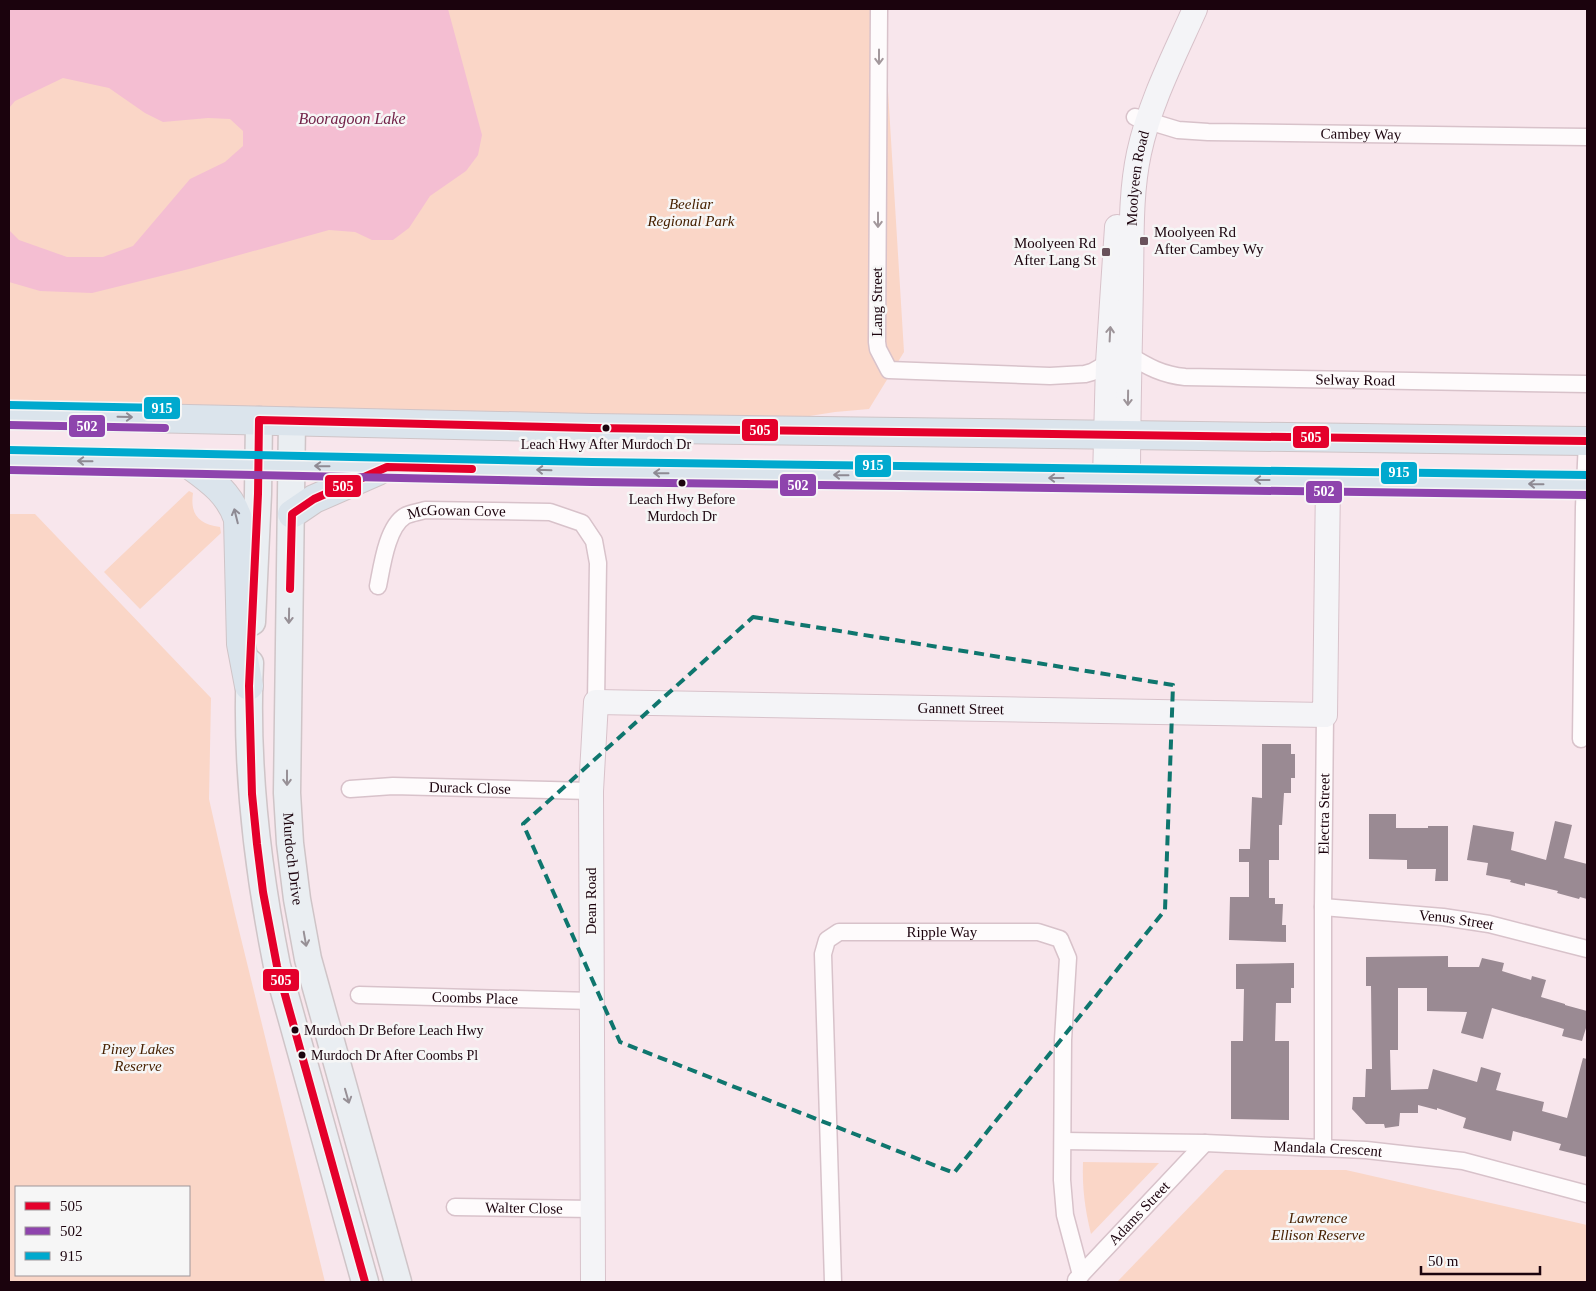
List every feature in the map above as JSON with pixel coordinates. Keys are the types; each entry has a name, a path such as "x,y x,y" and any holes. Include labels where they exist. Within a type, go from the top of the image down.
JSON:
{"highway":[{"path":"9,415 592,428 1587,440"},
{"path":"592,428 592,472"},
{"path":"9,460 592,472 1586,485"},
{"path":"187,463 218,486 232,504 238,519 241,644 249,686"},
{"path":"292,514 314,499 387,467"}],"main road":[{"path":"259,420 249,686 253,802 262,882 277,966 365,1282"},
{"name":"Murdoch Drive","path":"292,421 287,792 290,843 297,899 308,959 398,1282"}],"street":[{"name":"Lang Street","path":"879,9 877,342 878,350 889,370 1050,376 1092,372 1119,359"},
{"name":"Moolyeen Road","path":"1116,478 1119,359 1141,119 1150,78 1182,9"},
{"name":"Moolyeen Road","path":"1141,119 1158,90 1195,9"},
{"name":"Cambey Way","path":"1141,119 1178,130 1208,132 1587,137"},
{"name":"Selway Road","path":"1119,359 1158,372 1185,377 1587,384"},
{"path":"1581,739 1587,440"},
{"name":"Electra Street","path":"1324,1148 1322,907 1328,481"},
{"name":"McGowan Cove","path":"378,586 387,545 394,527 405,516 424,510 550,512 582,523"},
{"name":"Dean Road","path":"582,523 594,541 598,563 596,702 591,791 593,1282"},
{"name":"Gannett Street","path":"596,702 1325,715"},
{"name":"Durack Close","path":"350,789 392,786 591,791"},
{"name":"Venus Street","path":"1322,907 1443,917 1489,924 1587,949"},
{"name":"Ripple Way","path":"833,1282 823,954 827,940 839,932 1038,932 1060,939 1068,958 1063,1040 1062,1180 1065,1215 1077,1278"},
{"name":"Coombs Place","path":"359,995 592,1000"},
{"name":"Mandala Crescent","path":"1063,1141 1205,1143 1366,1150 1463,1161 1587,1194"},
{"name":"Adams Street","path":"1077,1278 1205,1143"},
{"name":"Walter Close","path":"455,1207 593,1209"}],"highlighted area":[{"path":"753,617 1173,685 1165,910 954,1173 620,1042 523,824"}],"green space":[{"name":"Beeliar Regional Park","path":"9,9 883,9 904,352 869,409 797,418 9,402"},
{"path":"189,491 193,493 193,507 197,517 212,526 220,527 221,533 140,609 104,572"},
{"name":"Piney Lakes Reserve","path":"9,514 35,514 211,698 209,799 235,914 325,1282 9,1282"},
{"path":"1083,1162 1159,1163 1091,1234 1084,1198"},
{"name":"Lawrence Ellison Reserve","path":"1225,1170 1346,1170 1587,1225 1587,1282 1117,1282"}],"water":[{"name":"Booragoon Lake","path":"9,9 448,9 482,135 478,155 466,171 430,196 409,228 393,240 372,240 355,232 329,230 189,269 92,293 40,291 9,282 9,230 19,240 67,257 103,257 133,246 190,179 225,162 243,146 243,131 230,119 208,118 163,122 145,113 109,88 63,78 15,101 9,108"}],"building":[{"path":"1262,744 1291,744 1291,754 1295,754 1295,778 1291,778 1291,793 1284,793 1282,825 1279,825 1279,860 1269,860 1269,898 1275,898 1275,904 1283,904 1282,925 1286,925 1286,942 1229,940 1230,897 1249,897 1249,862 1239,862 1239,849 1250,849 1252,797 1262,798"},
{"path":"1369,814 1396,814 1396,828 1448,826 1448,881 1435,881 1436,869 1407,869 1407,860 1369,859"},
{"path":"1555,821 1572,825 1564,858 1587,864 1587,899 1580,897 1579,899 1557,893 1558,891 1525,883 1525,886 1510,882 1511,880 1486,875 1488,863 1467,860 1473,825 1514,832 1511,850 1546,860"},
{"path":"1448,956 1448,967 1479,967 1482,958 1504,963 1502,971 1531,980 1532,976 1546,980 1541,997 1587,1011 1587,1028 1582,1041 1562,1036 1564,1029 1492,1008 1483,1039 1461,1033 1467,1012 1427,1011 1427,988 1398,988 1398,1050 1390,1050 1391,1090 1428,1089 1433,1069 1477,1082 1481,1067 1501,1073 1496,1090 1544,1102 1542,1111 1567,1118 1583,1058 1587,1059 1587,1157 1559,1150 1561,1144 1513,1131 1511,1141 1463,1128 1466,1118 1437,1108 1437,1110 1418,1105 1418,1113 1400,1113 1399,1126 1385,1128 1384,1124 1366,1124 1352,1109 1353,1097 1365,1097 1366,1069 1372,1069 1371,986 1366,986 1366,957"},
{"path":"1294,963 1294,988 1291,988 1291,1003 1276,1003 1275,1041 1289,1041 1289,1120 1231,1119 1231,1041 1243,1041 1244,989 1236,989 1236,964"}],"transit line":[{"name":"915","path":"9,405 165,408"},
{"name":"505","path":"365,1282 277,966 263,892 257,844 252,794 249,686 258,494 259,420 592,428 1587,441"},
{"name":"502","path":"9,425 165,428"},
{"name":"915","path":"9,450 592,462 1587,475"},
{"name":"505","path":"290,589 292,514 314,499 387,467 472,469"},
{"name":"502","path":"9,470 592,482 1587,495"}],"place":[{"name":"Moolyeen Rd After Cambey Wy","path":"1144,241"},
{"name":"Moolyeen Rd After Lang St","path":"1106,252"},
{"name":"Leach Hwy After Murdoch Dr","path":"606,428"},
{"name":"Leach Hwy Before Murdoch Dr","path":"682,483"},
{"name":"Murdoch Dr Before Leach Hwy","path":"295,1030"},
{"name":"Murdoch Dr After Coombs Pl","path":"302,1055"}]}
